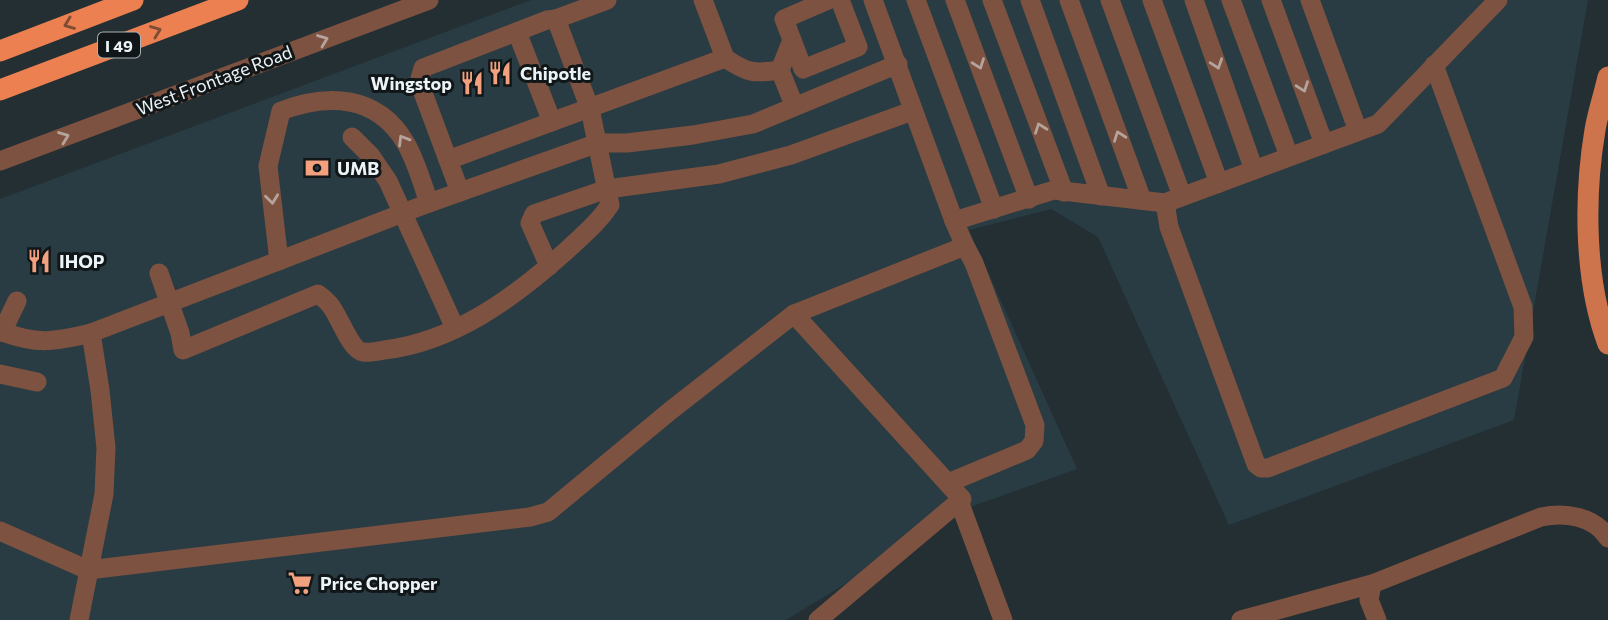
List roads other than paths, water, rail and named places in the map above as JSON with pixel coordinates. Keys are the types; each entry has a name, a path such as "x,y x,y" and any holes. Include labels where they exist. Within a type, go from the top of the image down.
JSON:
{"highway":[{"name":"I 49","path":"0,51 133,0"},
{"name":"I 49","path":"0,90 238,0"}],"main road":[{"path":"1608,77 1595,129 1588,194 1590,251 1598,307 1608,344"}],"street":[{"name":"West Frontage Road","path":"0,161 429,0"},
{"path":"460,192 419,82 423,68 607,0"},
{"path":"703,0 725,58 756,74 780,70"},
{"path":"828,0 784,19 803,69 858,47 840,0"},
{"path":"873,0 898,64 912,111 954,221 974,263 1035,425 1034,441 1027,450 947,482"},
{"path":"916,0 994,209"},
{"path":"955,0 1028,198"},
{"path":"992,0 1064,192"},
{"path":"1030,0 1101,195"},
{"path":"1069,0 1142,200"},
{"path":"1110,0 1174,199 1169,227 1256,464 1261,468 1268,468 1503,379 1524,337 1523,307 1434,65"},
{"path":"1152,0 1219,183"},
{"path":"1194,0 1254,170"},
{"path":"1231,0 1289,156"},
{"path":"1271,0 1324,144"},
{"path":"1310,0 1358,131"},
{"path":"954,221 1054,190 1142,200 1174,199 1378,124 1492,2"},
{"path":"159,273 183,350 318,294 331,305 355,348 362,352 403,348 483,315 519,292 600,219 610,205 590,109 556,19"},
{"path":"517,32 552,122"},
{"path":"792,40 780,70 794,105"},
{"path":"448,160 725,58"},
{"path":"17,301 1,332 21,339 54,342 91,333 429,203 598,143 627,143 693,135 753,124 898,64"},
{"path":"279,261 268,166 281,111 291,107 325,101 352,101 375,111 393,126 406,144 429,203"},
{"path":"549,266 530,223 534,214 607,189 719,174 791,155 912,111"},
{"path":"352,137 371,156 387,181 455,328"},
{"path":"0,531 88,570 530,517 548,512 670,411 794,314 965,246"},
{"path":"794,314 962,499 818,620"},
{"path":"79,620 104,494 106,448 91,333"},
{"path":"0,374 37,382"},
{"path":"959,501 1003,620"},
{"path":"1241,620 1372,584 1554,514 1580,517 1595,523 1608,538"},
{"path":"1372,584 1369,600 1377,620"}],"place":[{"name":"Chipotle","path":"500,73"},
{"name":"Wingstop","path":"472,83"},
{"name":"UMB","path":"317,168"},
{"name":"IHOP","path":"39,261"},
{"name":"Price Chopper","path":"300,583"}]}
